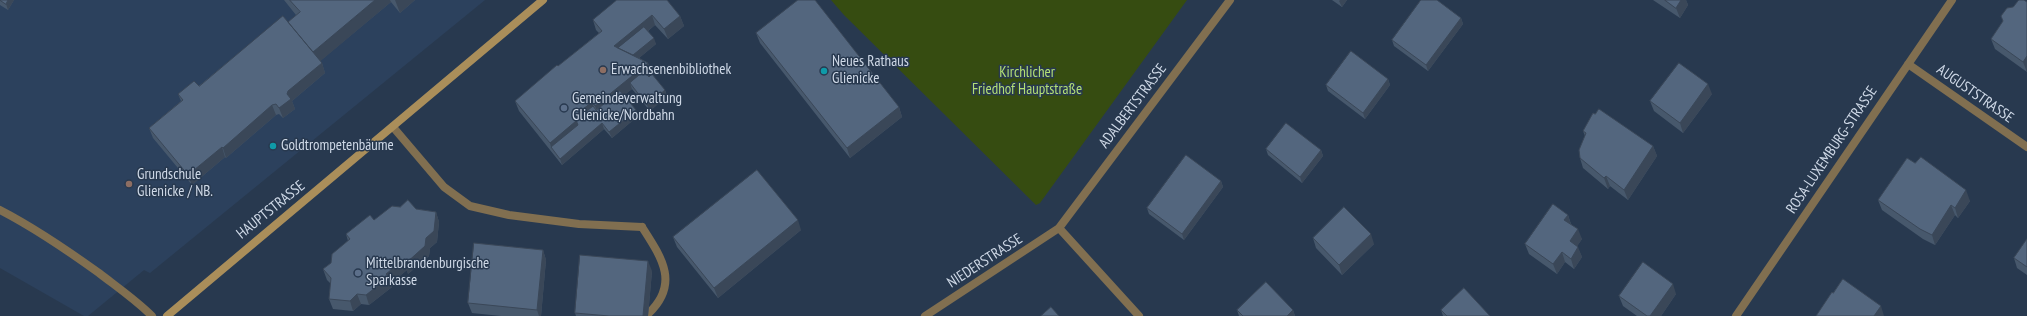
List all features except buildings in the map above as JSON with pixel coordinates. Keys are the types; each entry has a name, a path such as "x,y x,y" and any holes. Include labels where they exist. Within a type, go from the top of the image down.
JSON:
{"street":[{"name":"HAUPTSTRASSE","path":"167,316 203,284 394,127 543,0"},
{"name":"ADALBERTSTRASSE","path":"1059,228 1230,0"},
{"name":"ROSA-LUXEMBURG-STRASSE","path":"1736,316 1952,0"},
{"name":"AUGUSTSTRASSE","path":"1908,64 2027,147"},
{"path":"394,127 444,187 470,206 509,215 579,224 642,227 655,248 665,272 666,288 659,304 648,314"},
{"path":"0,210 43,234 75,256 138,302 152,316"},
{"path":"1059,228 1139,316"},
{"name":"NIEDERSTRASSE","path":"925,316 1059,228"}],"shaded area":[{"name":"Grundschule Glienicke / NB.","path":"0,0 485,0 150,273 144,270 88,316 84,316 0,268"}],"green space":[{"name":"Kirchlicher Friedhof Hauptstraße","path":"831,0 1187,0 1040,203 1036,205 844,15"}],"place":[{"name":"Erwachsenenbibliothek","path":"603,70"},
{"name":"Neues Rathaus Glienicke","path":"824,71"},
{"name":"Gemeindeverwaltung Glienicke/Nordbahn","path":"564,108"},
{"name":"Goldtrompetenbäume","path":"273,146"},
{"name":"Grundschule Glienicke / NB.","path":"129,184"},
{"name":"Mittelbrandenburgische Sparkasse","path":"358,273"}]}
